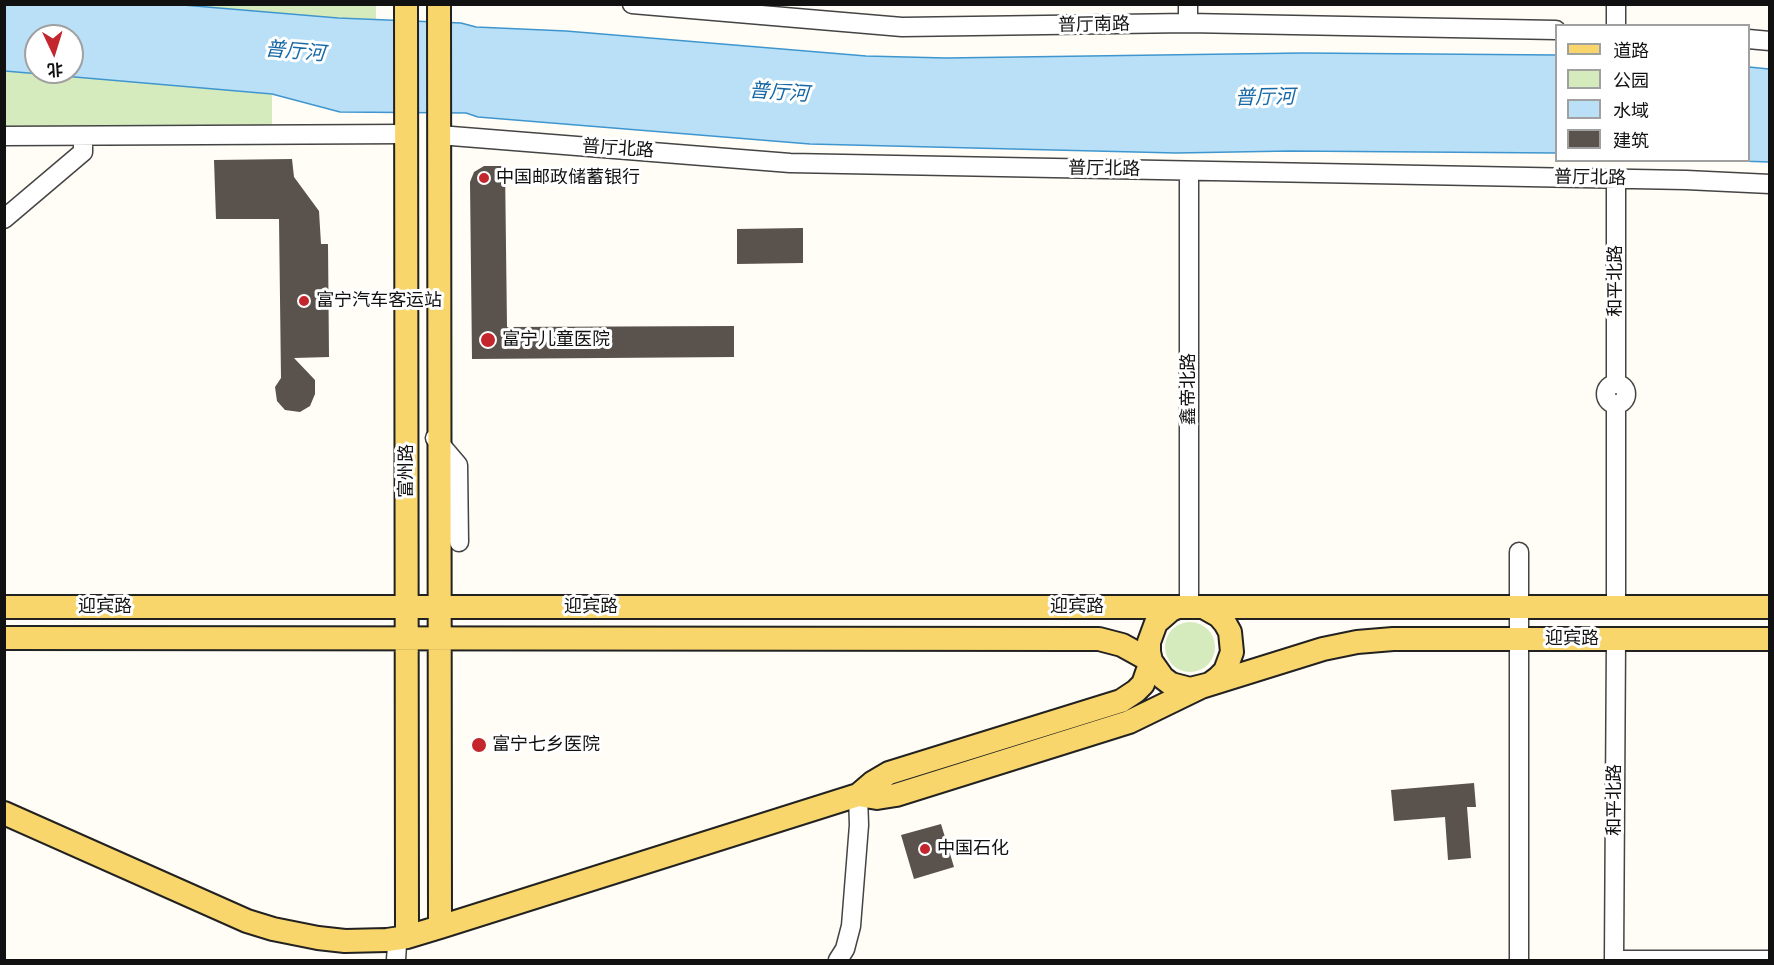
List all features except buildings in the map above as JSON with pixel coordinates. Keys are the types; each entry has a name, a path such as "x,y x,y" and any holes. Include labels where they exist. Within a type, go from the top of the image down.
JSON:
{"main road":[{"name":"富州路","path":"400,948 407,638 406,4"},
{"name":"富州路","path":"439,4 440,927"},
{"name":"迎宾路","path":"4,607 1770,607"},
{"path":"4,813 247,921 298,936 345,941 387,940 400,948 440,927 858,795 872,783 889,774 1121,701 1137,691 1143,684 1151,662 1149,642 1151,632 1163,615 1190,607 1219,616 1230,632 1232,652 1225,671 1210,684 1173,699 1147,714 896,795 877,798 858,795"},
{"name":"迎宾路","path":"4,638 1099,639 1122,645 1151,662 1162,678 1180,687 1201,687 1323,649 1357,642 1393,639 1770,639"}],"street":[{"name":"普厅南路","path":"632,4 903,27 1188,23 1555,30"},
{"path":"1188,4 1188,23"},
{"path":"1616,4 1616,24"},
{"path":"1750,39 1770,41"},
{"path":"4,136 406,134"},
{"name":"普厅北路","path":"439,135 790,163 1770,184"},
{"path":"4,219 83,152 83,136"},
{"name":"鑫帝北路","path":"1189,171 1190,607"},
{"name":"和平北路","path":"1616,179 1616,384 1624,388 1626,394 1624,401 1616,405 1616,607"},
{"path":"435,437 458,465 459,542"},
{"path":"1519,552 1519,960"},
{"name":"和平北路","path":"1614,960 1616,639"},
{"path":"838,960 845,949 851,926 859,825 858,795"},
{"path":"1614,960 1770,960"}],"green space":[{"path":"183,5 376,5 376,20 338,18"},
{"path":"4,71 24,73 24,84 84,84 84,78 272,94 272,128 5,128"},
{"path":"1195,622 1208,629 1214,637 1214,657 1208,665 1200,671 1185,672 1172,665 1166,657 1165,642 1172,629 1180,623"}],"water":[{"name":"普厅河","path":"4,5 183,5 338,18 461,23 476,27 566,31 866,56 946,58 1303,53 1555,55 1555,153 1290,151 1176,153 810,144 478,117 466,113 340,112 272,94 84,78 84,24 24,24 24,73 5,71"},
{"path":"1750,67 1769,69 1769,162 1750,161"}],"place":[{"name":"中国邮政储蓄银行","path":"484,178"},
{"name":"富宁汽车客运站","path":"304,301"},
{"name":"富宁儿童医院","path":"488,340"},
{"name":"富宁七乡医院","path":"479,745"},
{"name":"中国石化","path":"925,849"}]}
